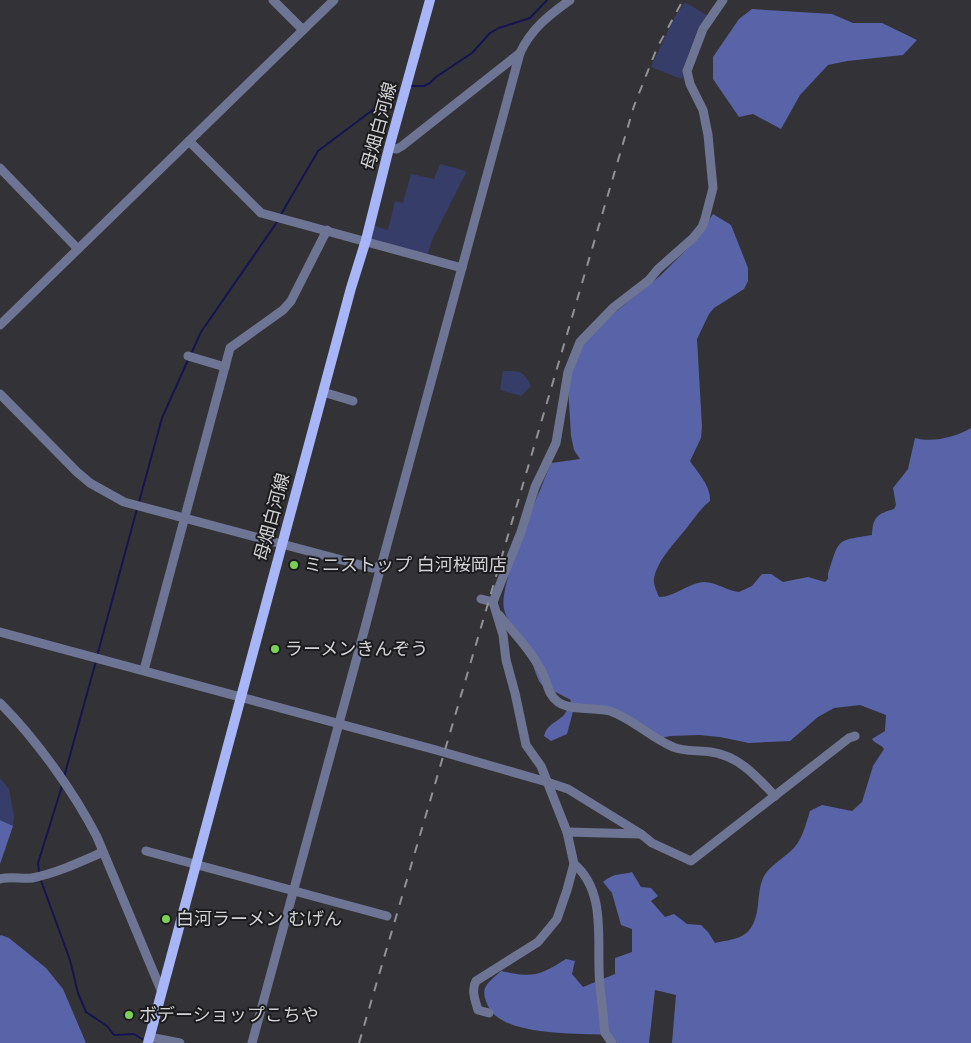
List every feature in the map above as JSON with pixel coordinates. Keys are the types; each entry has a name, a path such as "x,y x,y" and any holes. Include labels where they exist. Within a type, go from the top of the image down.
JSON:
{"main road":[{"name":"母畑白河線","path":"148,1040 430,0"}],"street":[{"path":"273,0 303,30"},
{"path":"0,325 334,0"},
{"path":"0,394 77,472 90,483 124,502 372,568 378,567 382,563 520,53 526,40 537,26 570,0"},
{"path":"489,1013 478,1010 474,999 474,984 538,942 556,919 574,864 567,832 541,766 526,745 493,602 521,532 535,487 556,442 568,372 580,342 614,307 649,280 702,227 713,188 708,135 703,110 690,84 687,71 703,29 723,0"},
{"path":"389,148 397,149 402,146 520,53"},
{"path":"189,140 261,213 366,240 462,268"},
{"path":"0,168 78,248"},
{"path":"144,670 232,346 283,310 291,301 327,230"},
{"path":"188,356 225,367"},
{"path":"323,392 353,401"},
{"path":"252,1043 380,570 378,567"},
{"path":"481,599 493,602"},
{"path":"496,611 538,665 549,691 557,702 576,707 602,709 615,713 673,748 709,751 730,757 764,783 775,796"},
{"path":"0,632 547,782 568,789 641,834 652,843 691,861 849,738 855,736"},
{"path":"0,703 44,754 87,817 161,990"},
{"path":"567,832 641,834"},
{"path":"146,851 386,916"},
{"path":"0,879 30,878 51,873 103,852"},
{"path":"574,864 588,878 598,911 599,970 604,1026 605,1033 612,1043"},
{"path":"148,1040 180,1043"}],"shaded area":[{"path":"685,2 708,16 690,49 682,79 651,67 674,18"},
{"path":"752,9 832,14 853,23 882,23 917,40 903,55 828,65 800,95 781,129 753,114 739,117 713,79 713,57 739,19"},
{"path":"440,164 466,171 466,173 432,240 427,257 369,240 374,226 388,230 395,201 403,203 411,174 434,179"},
{"path":"713,214 731,225 748,268 748,281 744,289 714,308 697,339 702,427 701,438 690,461 706,485 710,501 669,550 656,570 654,580 659,597 671,595 692,585 704,582 713,583 739,592 752,586 762,574 771,574 783,582 808,577 825,582 828,579 837,547 845,540 872,535 873,524 877,517 894,509 896,505 893,488 908,469 915,438 929,440 944,438 971,428 971,1043 672,1043 676,995 655,990 649,1043 617,1043 610,1035 543,1031 509,1023 496,1016 485,1000 484,990 486,986 501,971 529,975 535,974 549,969 566,959 575,961 572,974 583,987 615,974 615,958 632,952 632,929 621,925 612,893 603,882 617,875 632,872 641,887 651,888 658,896 651,901 665,917 674,914 687,924 701,925 715,943 734,939 747,933 755,918 763,878 797,844 810,811 822,805 852,811 862,802 873,766 884,749 872,739 885,731 886,715 860,705 834,708 818,717 790,741 749,743 699,735 670,736 654,740 621,719 594,706 575,704 567,734 551,741 544,736 550,726 564,715 571,700 542,685 539,681 525,641 506,614 504,597 513,559 551,463 580,459 574,450 571,436 568,386 579,348 603,322 660,276 695,241"},
{"path":"503,371 520,372 526,377 531,386 521,396 500,390"},
{"path":"0,778 9,789 14,816 13,826 0,820"},
{"path":"0,820 13,826 0,864"},
{"path":"1,935 9,938 46,968 63,989 86,1043 0,1043"}],"waterway":[{"path":"410,86 424,86 430,83 472,53 490,33 499,28 530,18 547,0"},
{"path":"280,216 318,151 398,91"},
{"path":"191,354 201,332 277,222"},
{"path":"139,502 162,418 188,360"},
{"path":"97,656 137,509"},
{"path":"64,777 96,661"},
{"path":"39,872 38,863 62,786"},
{"path":"40,878 70,960 78,993 86,1012 107,1026 114,1035 134,1034 142,1039"}],"railway":[{"path":"359,1043 634,106 657,48 683,0"}],"place":[{"name":"ミニストップ 白河桜岡店","path":"294,565"},
{"name":"ラーメンきんぞう","path":"275,649"},
{"name":"白河ラーメン むげん","path":"166,919"},
{"name":"ボデーショップこちや","path":"129,1015"}]}
